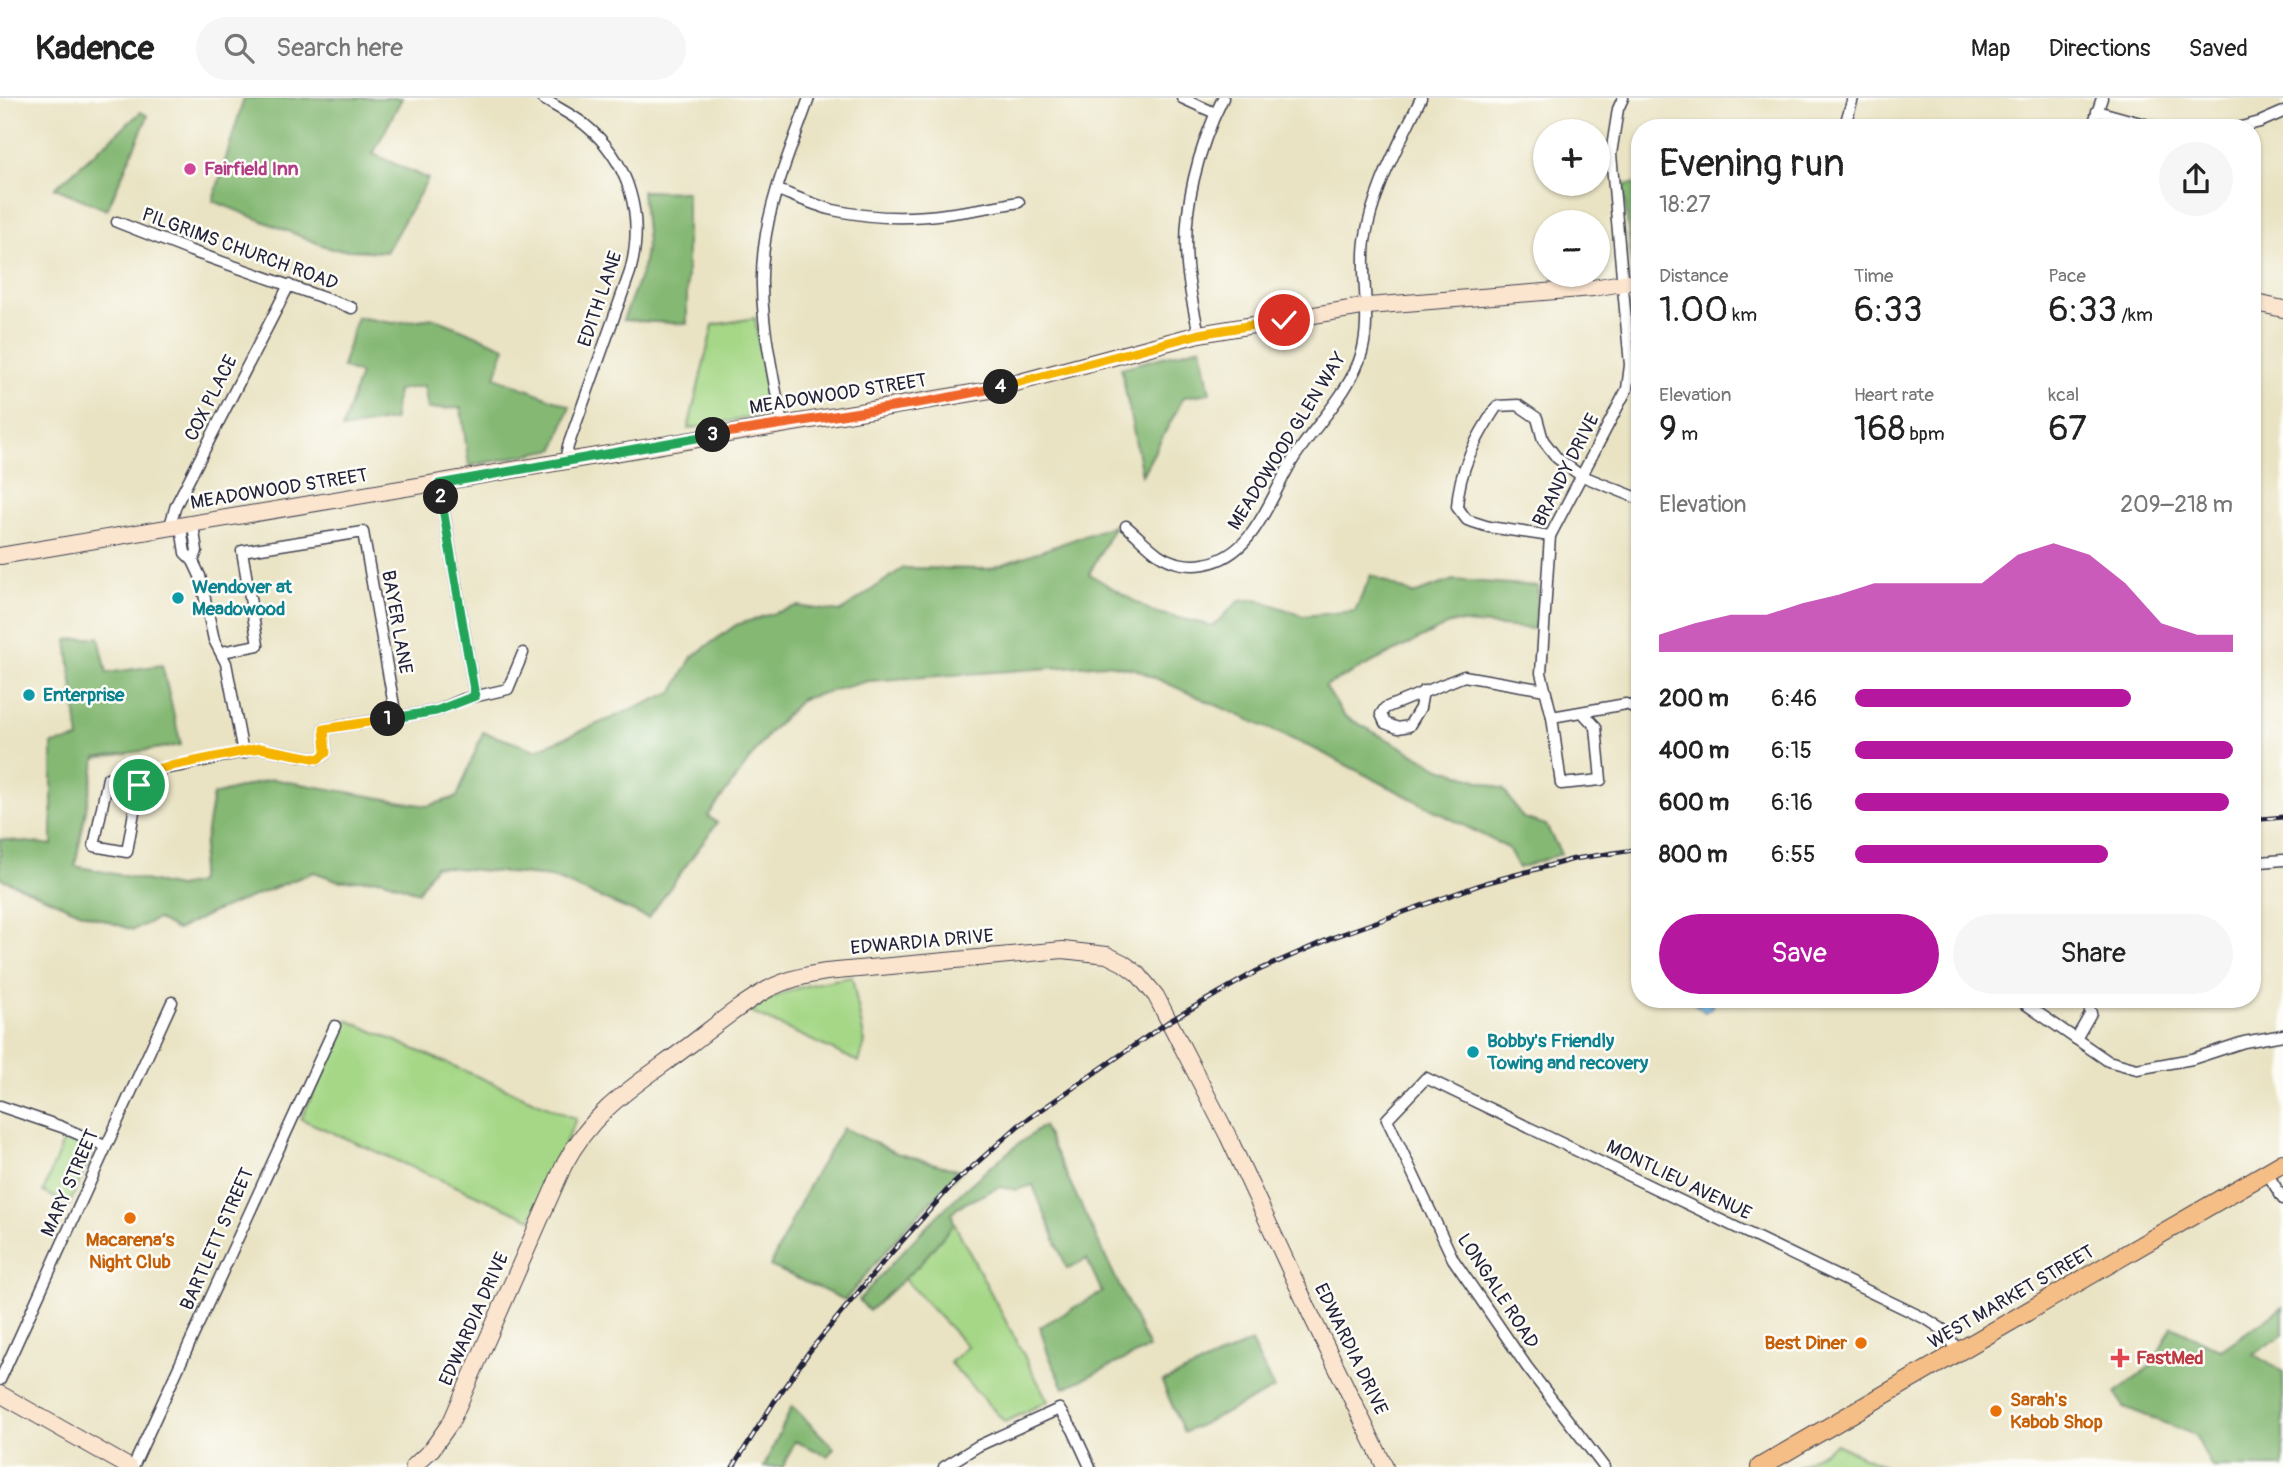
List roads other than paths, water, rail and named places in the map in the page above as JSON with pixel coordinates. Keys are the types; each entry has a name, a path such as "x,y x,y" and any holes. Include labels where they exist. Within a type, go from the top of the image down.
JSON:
{"main road":[{"name":"MEADOWOOD STREET","path":"0,556 990,390 1199,334 1368,306 1593,288 1631,282"},
{"path":"2261,304 2283,309"},
{"name":"EDWARDIA DRIVE","path":"413,1467 432,1449 452,1422 564,1165 576,1141 607,1107 749,1002 792,979 826,972 1063,950 1107,955 1138,974 1156,996 1228,1136 1385,1467"},
{"name":"WEST MARKET STREET","path":"1760,1467 2275,1168"},
{"path":"0,1394 131,1467"}],"street":[{"name":"EDITH LANE","path":"542,98 583,123 615,157 634,199 636,219 636,246 630,272 568,446 565,462"},
{"path":"782,424 762,297 764,250 768,219 809,98"},
{"path":"1182,98 1215,113"},
{"path":"1199,334 1189,283 1186,230 1198,165 1215,113 1223,98"},
{"name":"MEADOWOOD GLEN WAY","path":"1126,526 1158,554 1185,564 1216,562 1233,553 1245,542 1294,458 1355,371 1365,338 1368,306 1365,242 1377,196 1421,98"},
{"name":"BRANDY DRIVE","path":"1583,713 1596,727 1601,780 1561,784 1552,717 1541,673 1550,536 1627,389 1630,365 1611,154 1618,109 1623,98"},
{"path":"1847,119 1853,98"},
{"path":"2095,119 2102,98"},
{"path":"2097,111 2121,119"},
{"path":"2261,122 2283,112"},
{"path":"778,190 832,209 900,219 939,217 1019,202"},
{"name":"PILGRIMS CHURCH ROAD","path":"117,222 352,308"},
{"name":"COX PLACE","path":"243,753 226,663 214,640 200,576 193,561 197,551 181,527 176,505 289,285"},
{"path":"1550,536 1489,527 1467,520 1457,507 1458,482 1484,425 1497,406 1518,405 1537,418 1543,440 1557,458 1580,475 1631,495"},
{"path":"439,484 475,696"},
{"name":"BAYER LANE","path":"222,652 258,645 242,551 363,532 396,718"},
{"path":"141,772 127,852 94,846 108,778 268,748 318,759 326,753 324,729 436,711 475,696 508,689 523,653"},
{"path":"1423,691 1464,676 1545,690"},
{"path":"1552,717 1626,704 1631,706"},
{"path":"2261,862 2283,860"},
{"name":"MARY STREET","path":"0,1380 172,1002"},
{"path":"2031,1008 2108,1061 2137,1069 2188,1060 2244,1042 2283,1035"},
{"path":"2076,1038 2091,1013 2089,1008"},
{"name":"BARTLETT STREET","path":"131,1467 335,1026"},
{"name":"MONTLIEU AVENUE","path":"1388,1119 1426,1077 1928,1320 1945,1331 1958,1351"},
{"path":"0,1106 62,1126 106,1146"},
{"name":"LONGALE ROAD","path":"1388,1119 1453,1259 1527,1367 1604,1467"},
{"path":"2275,1168 2283,1199"},
{"path":"944,1467 978,1447 1059,1409 1073,1430 1090,1467"}],"railway":[{"path":"2261,819 2283,817"},
{"path":"733,1467 809,1352 884,1261 951,1186 1018,1126 1168,1022 1257,971 1334,937 1485,883 1574,859 1631,850"}],"place":[{"name":"Fairfield Inn","path":"190,169"},
{"name":"Wendover at Meadowood","path":"178,598"},
{"name":"Enterprise","path":"29,695"},
{"name":"Bobby's Friendly Towing and recovery","path":"1473,1052"},
{"name":"Macarena’s Night Club","path":"130,1218"},
{"name":"Best Diner","path":"1861,1343"},
{"name":"FastMed","path":"2120,1358"},
{"name":"Sarah's Kabob Shop","path":"1996,1411"}]}
